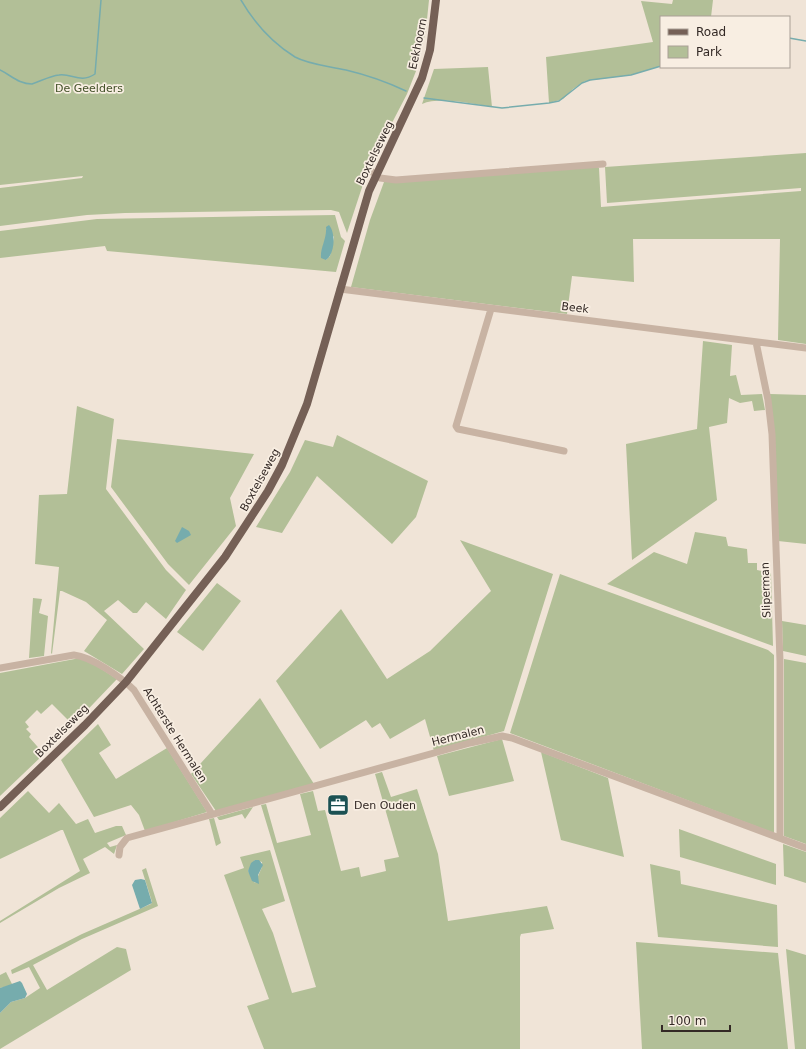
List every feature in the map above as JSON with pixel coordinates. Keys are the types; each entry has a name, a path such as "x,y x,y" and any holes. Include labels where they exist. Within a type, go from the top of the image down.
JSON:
{"main road":[{"name":"Eekhoorn","path":"416,92 430,50 436,0"},
{"name":"Boxtelseweg","path":"0,807 85,725 126,682 225,557 268,491 282,465 307,404 373,173 416,92"}],"street":[{"path":"373,173 380,178 396,180 604,164"},
{"name":"Beek","path":"340,290 806,348"},
{"path":"491,308 456,426 458,429 564,451"},
{"name":"Sliperman","path":"756,342 768,400 772,434 780,656 780,838"},
{"name":"Achterste Hermalen","path":"0,668 74,655 82,656 126,682 134,690 212,814"},
{"name":"Hermalen","path":"118,855 120,847 127,838 470,743 502,736 512,738 806,848"}],"green space":[{"name":"De Geelders","path":"0,0 429,0 426,29 418,66 407,94 368,169 347,233 339,212 331,210 125,213 87,215 0,226 0,188 82,178 83,176 0,185"},
{"path":"673,0 713,0 711,16 660,16 660,66 631,75 585,81 573,89 563,99 549,103 546,57 653,42 641,1 672,4"},
{"path":"488,67 492,107 447,101 422,104 434,69"},
{"path":"806,153 806,344 778,340 780,239 633,239 634,282 572,276 567,314 351,287 370,220 384,182 597,167 599,168 601,207 801,191 801,188 607,203 605,167"},
{"path":"335,215 341,237 345,241 336,272 107,251 105,246 0,258 0,231 97,219","holes":["326,227 334,237 330,256 326,260"]},
{"path":"703,341 732,345 730,376 736,375 741,395 762,394 765,410 754,411 752,401 740,403 729,398 727,423 709,427 717,500 632,560 626,444 697,429"},
{"path":"770,394 806,395 806,544 778,541"},
{"path":"77,406 114,419 106,489 166,570 186,590 166,619 146,602 137,613 133,613 118,600 104,611 144,649 122,674 84,651 107,620 86,602 62,591 60,591 52,654 51,653 59,567 35,564 39,495 67,494"},
{"path":"337,435 428,481 416,517 392,544 317,476 282,533 256,527 290,472 305,440 333,447"},
{"path":"117,439 254,454 230,498 236,526 189,585 168,564 111,487"},
{"path":"695,532 726,537 728,546 747,549 748,563 757,563 757,570 771,573 773,646 607,584 654,552 687,564"},
{"path":"460,540 553,574 504,731 434,751 425,719 390,739 380,723 372,728 366,720 320,749 276,681 341,609 387,679 430,651 491,591"},
{"path":"560,574 768,650 774,655 774,833 510,733"},
{"path":"217,583 241,601 203,651 177,632"},
{"path":"33,598 42,599 39,613 48,616 44,656 29,658"},
{"path":"782,621 806,625 806,656 783,651"},
{"path":"84,658 117,679 73,725 52,704 41,714 37,710 25,722 29,727 26,729 31,734 29,737 44,754 0,796 0,673"},
{"path":"784,659 806,663 806,844 784,836"},
{"path":"260,698 314,784 216,811 191,774"},
{"path":"98,724 111,745 99,753 116,779 167,748 207,812 145,831 139,815 131,805 94,817 61,760"},
{"path":"502,739 514,781 449,796 437,756"},
{"path":"541,752 608,778 624,857 561,840"},
{"path":"382,772 391,797 417,789 438,854 448,921 547,906 554,929 521,934 520,937 520,1049 264,1049 247,1006 269,999 224,875 244,868 240,857 270,850 285,901 262,909 273,933 292,993 316,987 261,805 266,804 277,843 311,835 300,794 313,791 318,811 325,810 341,871 359,867 361,877 386,871 384,860 399,857 375,774","holes":["255,860 262,862 262,867 255,883 248,871"]},
{"path":"28,791 49,813 59,803 76,824 88,819 95,833 116,826 122,826 126,835 107,843 110,847 117,845 114,854 105,847 83,859 90,873 59,888 0,923 0,921 80,871 63,830 0,859 0,818"},
{"path":"253,807 245,819 242,814 221,820 217,817"},
{"path":"214,818 221,843 216,846 209,819"},
{"path":"679,829 776,864 776,885 680,857"},
{"path":"783,844 806,852 806,883 784,876"},
{"path":"650,864 680,871 681,884 777,905 778,947 658,937"},
{"path":"146,868 158,906 82,939 33,965 47,990 117,947 126,949 131,970 0,1049 0,1013 11,1002 25,998 40,988 29,967 12,974 11,970 82,934 151,904 152,902 142,870"},
{"path":"636,942 778,953 788,1049 642,1049"},
{"path":"786,949 806,955 806,1049 795,1049"},
{"path":"6,972 12,984 0,988 0,975"}],"water":[{"path":"329,225 333,233 334,243 331,253 326,260 321,258 321,254 326,236 326,227"},
{"path":"182,527 189,531 191,535 177,543 175,541"},
{"path":"255,860 259,860 263,865 258,875 259,884 252,881 248,871 251,863"},
{"path":"135,880 145,880 152,903 140,909 132,885"},
{"path":"20,981 27,994 25,998 11,1002 0,1013 0,988"}],"waterway":[{"path":"0,70 27,84 32,84 49,77 59,75 85,78 95,74 101,0"},
{"path":"241,0 264,32 278,45 295,57 313,64 362,74 406,91"},
{"path":"790,38 806,41"},
{"path":"424,98 502,108 549,103 559,101 582,83 590,80 631,75 660,66"}],"place":[{"name":"Den Ouden","path":"338,805"}]}
